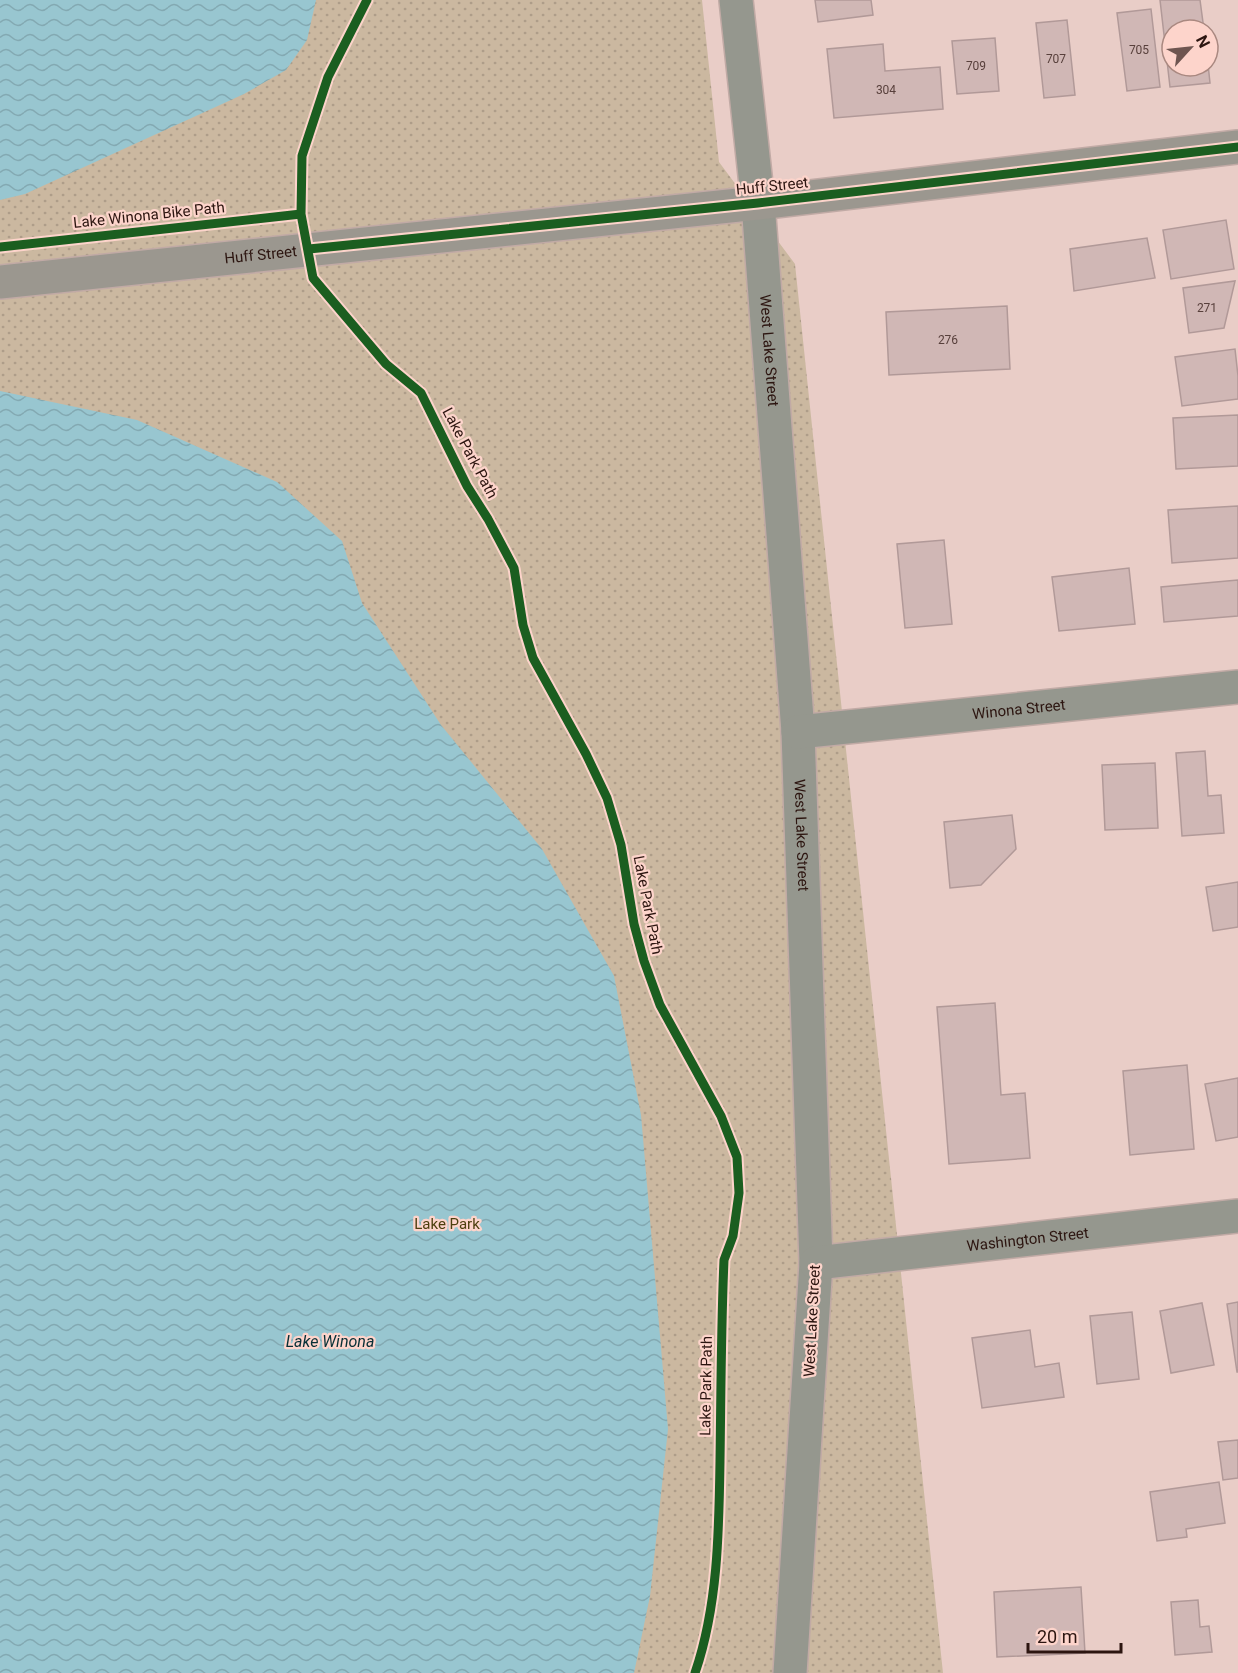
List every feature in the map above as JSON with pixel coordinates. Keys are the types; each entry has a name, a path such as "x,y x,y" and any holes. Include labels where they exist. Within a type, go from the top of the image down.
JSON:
{"main road":[{"name":"Huff Street","path":"0,282 758,203 1238,147"}],"street":[{"name":"West Lake Street","path":"736,0 758,203 798,732 816,1263 790,1673"},
{"name":"Winona Street","path":"798,732 1238,687"},
{"name":"Washington Street","path":"816,1263 1238,1216"}],"green space":[{"name":"Lake Park","path":"0,0 702,0 719,162 795,264 943,1673 0,1673"}],"water":[{"path":"0,0 316,0 307,40 286,70 244,94 25,194 0,200"},
{"name":"Lake Winona","path":"0,391 137,420 277,482 342,541 362,603 441,725 542,849 614,976 641,1115 668,1429 650,1596 634,1673 0,1673"}],"building":[{"path":"815,0 871,0 873,15 818,22"},
{"path":"1160,0 1200,0 1202,18 1162,18"},
{"path":"1151,9 1160,87 1127,91 1117,13"},
{"path":"1067,20 1075,95 1044,98 1036,23"},
{"path":"995,38 999,91 957,94 952,41"},
{"path":"883,44 885,71 940,67 943,109 834,118 827,49"},
{"path":"1169,78 1209,78 1210,83 1170,87"},
{"path":"1226,220 1234,269 1171,279 1163,230"},
{"path":"1147,238 1155,278 1074,291 1070,249"},
{"path":"1235,281 1224,328 1189,333 1183,288"},
{"path":"1007,306 1010,369 889,375 886,312"},
{"path":"1235,349 1238,399 1182,406 1175,357"},
{"path":"1238,415 1238,466 1176,469 1173,418"},
{"path":"1238,506 1238,558 1172,563 1168,510"},
{"path":"944,540 952,624 905,628 897,544"},
{"path":"1129,568 1135,624 1059,631 1052,577"},
{"path":"1238,580 1238,616 1164,622 1161,587"},
{"path":"1205,751 1208,796 1221,795 1224,833 1182,836 1176,753"},
{"path":"1155,763 1158,828 1105,830 1102,765"},
{"path":"1012,815 1016,849 981,885 950,888 944,822"},
{"path":"1238,882 1238,927 1213,931 1206,887"},
{"path":"995,1003 1001,1095 1025,1093 1030,1158 949,1164 937,1007"},
{"path":"1187,1065 1194,1149 1130,1155 1123,1071"},
{"path":"1238,1078 1238,1137 1216,1141 1205,1084"},
{"path":"1238,1302 1238,1372 1237,1372 1227,1304"},
{"path":"1202,1303 1214,1365 1171,1373 1160,1311"},
{"path":"1132,1312 1139,1379 1097,1384 1090,1316"},
{"path":"1030,1330 1035,1367 1059,1363 1064,1397 982,1408 972,1338"},
{"path":"1238,1440 1238,1478 1223,1480 1218,1442"},
{"path":"1219,1482 1225,1523 1186,1529 1187,1537 1157,1541 1150,1492"},
{"path":"1081,1587 1085,1653 997,1657 994,1592"},
{"path":"1198,1600 1200,1627 1209,1626 1212,1652 1175,1655 1171,1602"}],"cycle path":[{"name":"Lake Park Path","path":"367,0 328,77 302,156 301,214 313,278 386,364 421,393 467,486 488,519 514,568 523,625 533,658 586,754 607,798 621,845 634,924 660,1005 721,1116 737,1157 739,1193 733,1236 724,1260 716,1568 703,1648 695,1673"},
{"path":"309,249 758,203 1238,147"},
{"name":"Lake Winona Bike Path","path":"0,247 301,214"}]}
